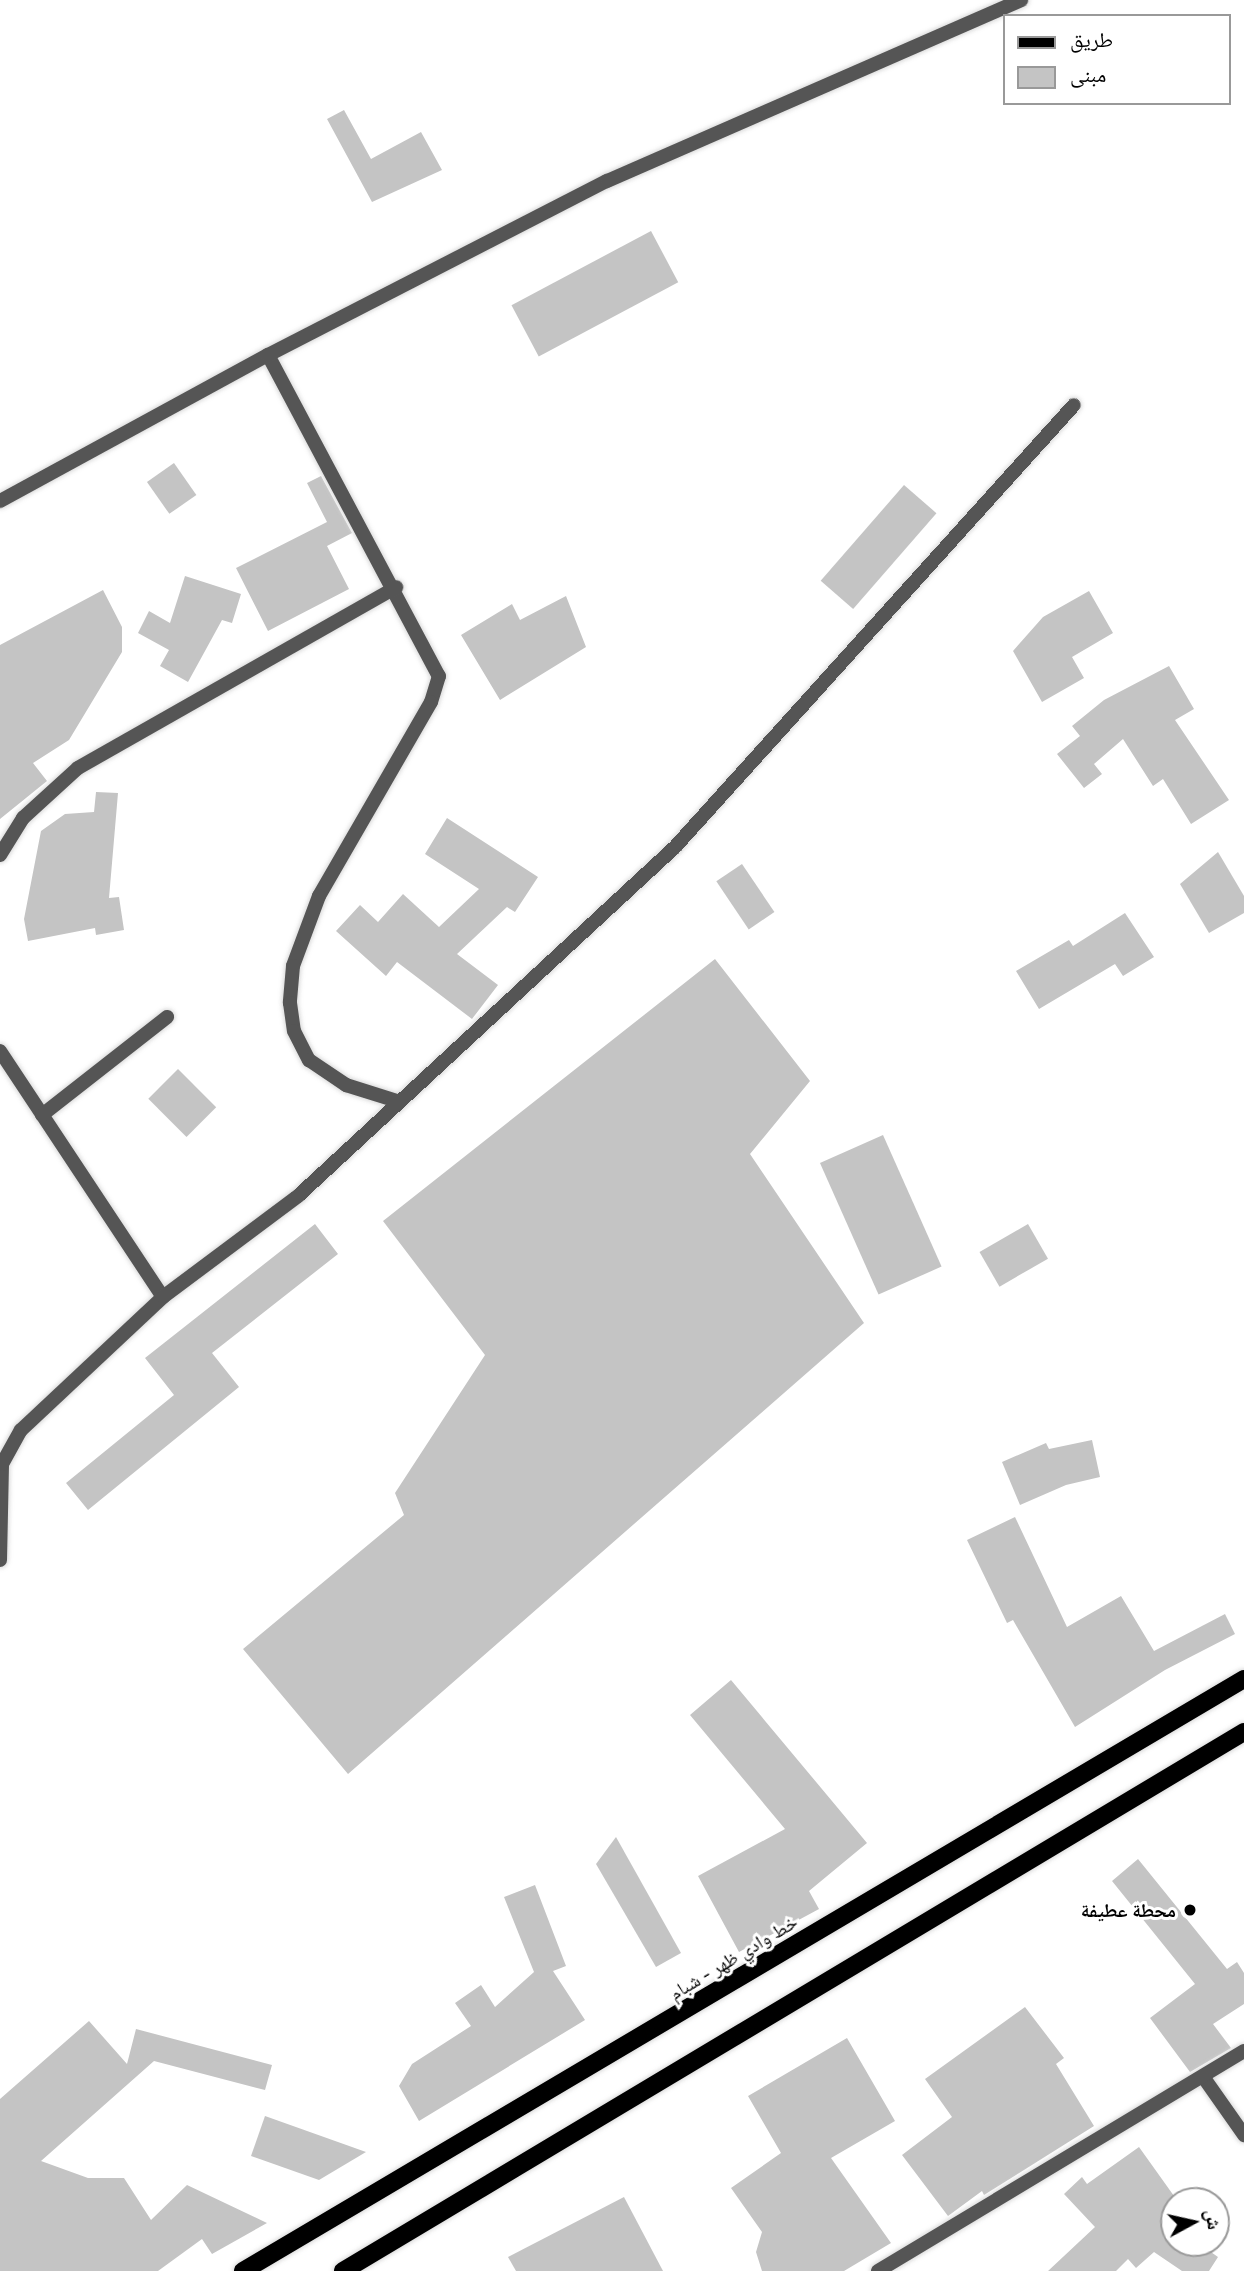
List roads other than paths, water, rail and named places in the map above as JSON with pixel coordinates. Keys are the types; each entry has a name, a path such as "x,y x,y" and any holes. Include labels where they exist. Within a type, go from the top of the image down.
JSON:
{"main road":[{"name":"خط وادي ظهر - شبام","path":"243,2271 1244,1679"},
{"path":"342,2271 1244,1732"}],"street":[{"path":"0,501 268,355 607,181 1021,0"},
{"path":"268,355 436,665 438,688 313,908 293,966 290,1003 295,1031 309,1060 325,1075 397,1101"},
{"path":"0,1560 2,1464 12,1442 163,1297 298,1196 397,1101 675,847 1074,405"},
{"path":"0,855 23,818 78,768 396,587"},
{"path":"42,1115 167,1017"},
{"path":"0,1051 163,1297"},
{"path":"878,2271 1204,2078 1244,2051"},
{"path":"1204,2078 1244,2136"}],"place":[{"name":"محطة عطيفة","path":"1190,1910"}]}
